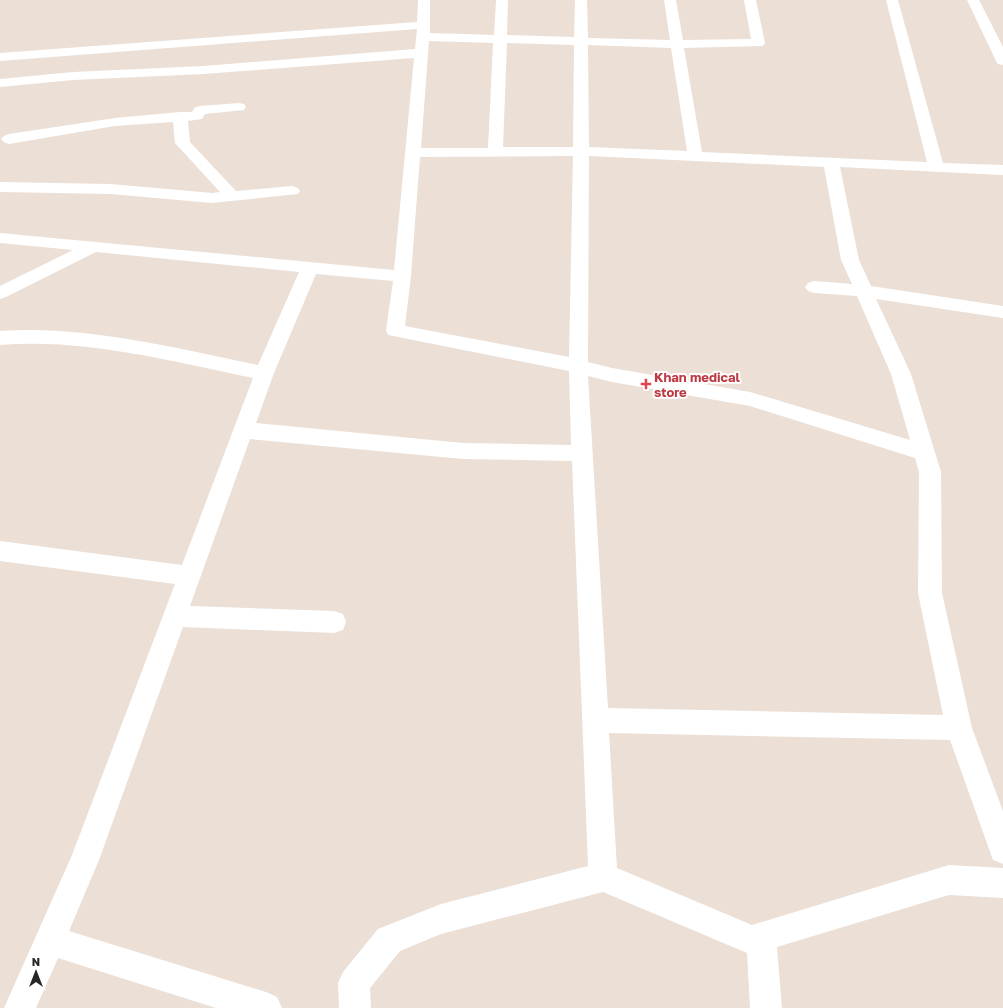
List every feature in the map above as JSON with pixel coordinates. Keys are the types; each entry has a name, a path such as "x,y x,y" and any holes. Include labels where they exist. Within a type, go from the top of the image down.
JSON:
{"street":[{"path":"495,152 502,0"},
{"path":"581,0 581,152 578,366 603,877"},
{"path":"670,0 695,156"},
{"path":"0,57 422,38 677,44 758,43 750,0"},
{"path":"892,0 936,167"},
{"path":"973,0 1003,61"},
{"path":"420,4 422,38 402,276 395,330 578,366 612,375 750,399 925,453"},
{"path":"0,83 73,76 204,70 422,38"},
{"path":"9,139 115,122 180,116 197,116 200,110 239,107"},
{"path":"180,116 183,143 232,196"},
{"path":"412,153 581,152 1003,170"},
{"path":"831,162 850,260 901,374 930,472 930,593 959,728 1003,850"},
{"path":"0,187 111,189 212,198 292,192"},
{"path":"0,238 402,276"},
{"path":"0,293 93,247"},
{"path":"20,1008 85,860 264,373 310,268"},
{"path":"814,287 865,291 1003,312"},
{"path":"0,338 57,337 134,346 264,373"},
{"path":"243,430 463,452 582,453"},
{"path":"0,551 189,576"},
{"path":"175,616 334,622"},
{"path":"596,720 959,728"},
{"path":"355,1008 354,983 389,940 441,919 603,877 752,940 949,880 1003,883"},
{"path":"761,937 766,1008"},
{"path":"50,940 266,1008"}],"place":[{"name":"Khan medical store","path":"646,384"}]}
